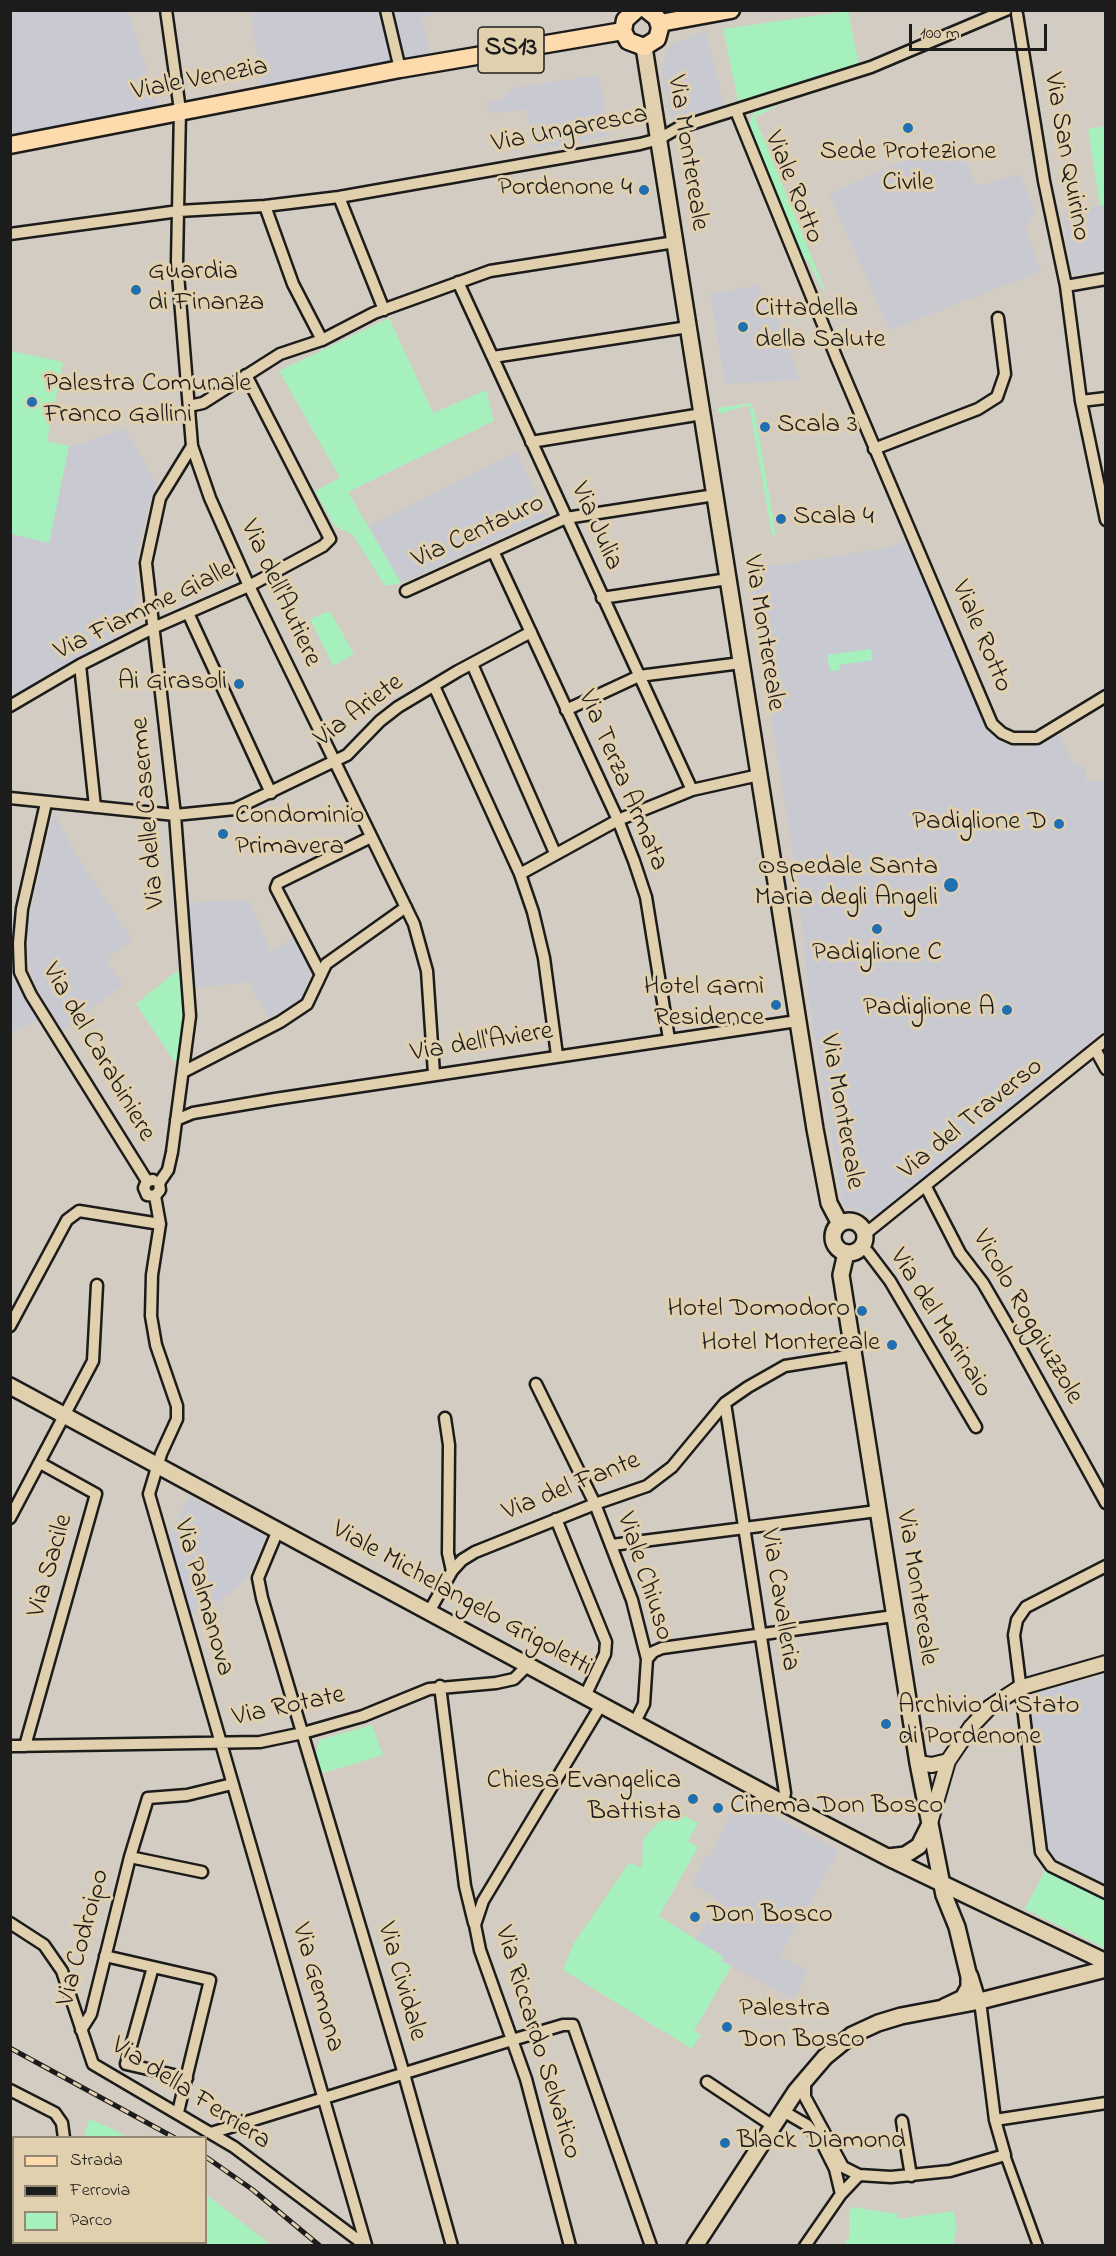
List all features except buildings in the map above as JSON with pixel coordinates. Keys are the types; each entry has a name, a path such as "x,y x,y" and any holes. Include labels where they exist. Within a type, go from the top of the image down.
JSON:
{"main road":[{"path":"636,10 625,20 623,31 628,41 644,47 657,39 660,23 654,14 647,10"},
{"path":"660,23 731,10"},
{"name":"Viale Venezia","path":"10,144 400,69 623,31"},
{"name":"Via Montereale","path":"644,47 797,1021 829,1203 840,1224"},
{"path":"855,1222 863,1240 855,1252 846,1252 837,1248 834,1238 840,1224 855,1222"},
{"name":"Via Montereale","path":"846,1252 841,1275 919,1770 940,1881 968,1964"},
{"name":"Viale Michelangelo Grigoletti","path":"10,1386 430,1610 634,1724 783,1803 887,1857 1106,1962"},
{"path":"887,1857 905,1855 913,1851 926,1837 929,1826"},
{"path":"944,2007 957,2002 967,1993 968,1964"},
{"path":"697,2245 796,2091 806,2083 825,2057 860,2031 889,2019 980,2001 1106,1969"}],"street":[{"name":"Via dell'Autiere","path":"166,10 180,110 177,262 192,446 210,498 249,586 414,924 427,971 434,1074"},
{"path":"386,10 400,69"},
{"name":"Via Ungaresca","path":"10,234 179,211 265,206 339,197 658,139 678,128 871,67 1013,11"},
{"name":"Via San Quirino","path":"1013,11 1044,182 1066,286 1081,401 1106,520"},
{"name":"Viale Rotto","path":"736,111 874,449 996,729 1014,738 1037,738 1106,696"},
{"path":"339,197 362,260 384,309"},
{"path":"265,206 293,284 322,340"},
{"path":"189,406 203,403 280,354 322,340 384,309 490,271 675,242"},
{"path":"1066,286 1106,279"},
{"name":"Via Julia","path":"458,282 692,790"},
{"path":"874,449 978,409 997,397 1005,374 998,318"},
{"path":"493,357 688,327"},
{"name":"Via Fiamme Gialle","path":"10,706 80,664 153,628 249,586 323,546 330,539 246,375"},
{"path":"1081,401 1106,398"},
{"path":"531,442 702,414"},
{"name":"Via delle Caserme","path":"154,1196 160,1190 159,1183 168,1170 190,1016 175,815 146,563 149,536 165,486 192,446"},
{"name":"Via Centauro","path":"406,591 494,553 566,518 715,495"},
{"name":"Via Terza Armata","path":"494,553 618,820 646,897 669,1039"},
{"path":"602,598 728,579"},
{"path":"188,613 271,792"},
{"name":"Via Ariete","path":"10,798 175,815 235,809 334,763 362,743 380,721 434,686 531,632"},
{"path":"566,710 639,676 741,663"},
{"path":"80,664 95,807"},
{"path":"472,664 555,853"},
{"path":"434,686 520,874 533,912 544,958 556,1055"},
{"path":"520,874 618,820 692,790 759,775"},
{"name":"Via del Carabiniere","path":"46,803 22,909 19,943 20,972 31,995 147,1181"},
{"path":"320,973 276,888 278,883 371,837"},
{"path":"183,1072 280,1022 307,1004 326,964 406,908"},
{"name":"Via dell'Aviere","path":"176,1120 193,1113 434,1074 797,1021"},
{"name":"Via del Traverso","path":"863,1240 1106,1040"},
{"path":"1095,1049 1106,1069"},
{"path":"157,1465 177,1419 177,1406 156,1345 151,1316 152,1275 160,1224 154,1196 145,1193 144,1188 147,1181 154,1180 159,1183"},
{"name":"Vicolo Roggiuzzole","path":"926,1187 960,1252 983,1283 1106,1503"},
{"path":"10,1326 67,1220 79,1211 160,1224"},
{"name":"Via del Marinaio","path":"863,1240 868,1252 890,1281 976,1428"},
{"path":"10,1518 93,1361 98,1285"},
{"name":"Via del Fante","path":"430,1610 452,1571 462,1560 475,1552 595,1504 647,1486 663,1474 725,1403 785,1366 854,1355"},
{"name":"Viale Chiuso","path":"536,1384 595,1504 632,1600 647,1659 644,1704 634,1724"},
{"name":"Via Cavalleria","path":"725,1403 785,1793 783,1803"},
{"path":"445,1419 449,1445 448,1553 452,1571"},
{"name":"Via Sacile","path":"25,1746 96,1494 40,1463"},
{"name":"Via Palmanova","path":"157,1465 149,1494 219,1744"},
{"path":"612,1545 743,1526 877,1511"},
{"path":"556,1519 606,1642 605,1654 585,1696"},
{"name":"Via Cividale","path":"278,1530 258,1578 262,1598 404,2074 452,2246"},
{"path":"1106,1566 1026,1607 1017,1620 1014,1635 1019,1688 1043,1858 1058,1870 1106,1893"},
{"path":"647,1659 653,1652 662,1648 894,1616"},
{"path":"929,1826 945,1767 979,1718 999,1698 1019,1688 1106,1663"},
{"name":"Via Rotate","path":"10,1746 260,1742 363,1716 440,1686 496,1683 514,1679 528,1665"},
{"path":"440,1686 465,1886 475,1925"},
{"name":"Via Riccardo Selvatico","path":"570,2246 533,2102 480,1950 475,1925 483,1901 601,1705"},
{"name":"Via Gemona","path":"219,1744 325,2098 366,2246"},
{"path":"919,1770 932,1765 945,1767"},
{"name":"Via Codroipo","path":"81,2030 91,2014 130,1857 148,1798 187,1795 232,1784"},
{"name":"Via Codroipo","path":"130,1857 202,1872"},
{"name":"Via della Ferriera","path":"10,1923 44,1945 62,1971 93,2064 212,2133 366,2246"},
{"path":"105,1956 210,1980 178,2112"},
{"path":"968,1964 980,2001 995,2120 1005,2155 1038,2246"},
{"path":"153,1967 126,2064 187,2078"},
{"path":"212,2133 512,2040 563,2025 573,2025 651,2246"},
{"path":"707,2082 772,2126"},
{"path":"806,2083 805,2097 843,2167 859,2175 911,2176 950,2171 1005,2155"},
{"path":"10,2090 55,2113 62,2123 64,2136"},
{"path":"995,2120 1106,2103"},
{"path":"783,2111 807,2125 821,2141 835,2169 841,2194"},
{"path":"902,2121 911,2176"},
{"path":"806,2246 841,2194 859,2175"}],"shaded area":[{"path":"11,10 128,11 158,107 11,135"},
{"path":"250,11 447,11 421,17 431,58 263,88"},
{"path":"706,31 724,106 671,120 662,72 666,51 675,42"},
{"path":"599,75 609,136 535,150 527,110 490,113 486,103 502,100 512,88"},
{"path":"956,138 976,186 1020,174 1035,211 1025,228 1041,271 890,330 829,194"},
{"path":"1105,205 1105,270 1072,275 1063,211"},
{"name":"Cittadella della Salute","path":"758,285 764,298 770,297 800,380 725,384 710,294"},
{"path":"124,428 156,482 137,549 134,626 11,697 11,534 49,542 69,446 79,445"},
{"path":"516,452 547,517 401,583 369,526"},
{"name":"Ospedale Santa Maria degli Angeli","path":"906,542 991,733 1007,745 1028,749 1059,735 1074,764 1086,768 1085,781 1105,782 1105,1029 923,1181 875,1216 843,1205 810,1007 797,877 747,570 880,549"},
{"path":"54,812 76,855 132,940 106,960 123,985 63,1030 36,987 27,956 27,926"},
{"path":"248,900 271,952 296,936 312,969 301,1000 270,1018 248,982 196,988 188,903"},
{"path":"10,961 38,1019 11,1034 10,1034"},
{"path":"189,1497 266,1537 247,1578 214,1606 190,1615 169,1535"},
{"path":"1106,1675 1105,1885 1062,1863 1048,1852 1030,1700 1034,1693"},
{"path":"738,1797 839,1851 780,1955 808,1972 793,1999 721,1960 723,1956 694,1939 701,1933 719,1900 691,1884 706,1855 711,1857"}],"green space":[{"path":"848,11 859,64 738,101 723,29"},
{"path":"779,105 755,117 825,290 808,261 802,256 749,126 754,112"},
{"path":"1105,126 1105,205 1100,206 1088,129"},
{"path":"389,318 433,413 486,390 494,421 348,492 401,583 385,586 353,535 335,526 315,491 340,478 279,371"},
{"path":"11,351 63,362 47,441 69,446 49,543 11,534"},
{"path":"751,403 755,413 776,535 772,535 749,405 719,414 718,408"},
{"path":"330,611 354,654 333,666 310,619"},
{"path":"871,649 872,660 839,665 840,670 830,671 827,655"},
{"path":"178,970 183,1008 178,1067 136,1004"},
{"path":"372,1725 383,1755 323,1773 315,1756 319,1740"},
{"path":"671,1809 698,1823 688,1841 698,1847 659,1916 724,1957 721,1960 731,1967 694,2031 701,2035 692,2049 563,1970 574,1943 629,1863 642,1868 643,1839"},
{"path":"1046,1868 1105,1898 1105,1948 1025,1909"},
{"path":"89,2119 124,2136 84,2136"},
{"path":"207,2195 271,2245 39,2245 207,2244"},
{"path":"852,2207 897,2214 898,2219 953,2211 957,2227 953,2245 844,2245 849,2238 849,2211"}],"railway":[{"path":"10,2048 171,2136"},
{"path":"207,2158 253,2190 320,2246"}],"place":[{"name":"Sede Protezione Civile","path":"908,128"},
{"name":"Pordenone 4","path":"644,190"},
{"name":"Guardia di Finanza","path":"136,290"},
{"name":"Cittadella della Salute","path":"743,327"},
{"name":"Palestra Comunale Franco Gallini","path":"32,402"},
{"name":"Scala 3","path":"765,427"},
{"name":"Scala 4","path":"781,519"},
{"name":"Ai Girasoli","path":"239,684"},
{"name":"Padiglione D","path":"1059,824"},
{"name":"Condominio Primavera","path":"223,834"},
{"name":"Ospedale Santa Maria degli Angeli","path":"951,885"},
{"name":"Padiglione C","path":"877,929"},
{"name":"Hotel Garnì Residence","path":"776,1005"},
{"name":"Padiglione A","path":"1007,1010"},
{"name":"Hotel Domodoro","path":"862,1311"},
{"name":"Hotel Montereale","path":"892,1345"},
{"name":"Archivio di Stato di Pordenone","path":"886,1724"},
{"name":"Chiesa Evangelica Battista","path":"693,1799"},
{"name":"Cinema Don Bosco","path":"718,1808"},
{"name":"Don Bosco","path":"695,1917"},
{"name":"Palestra Don Bosco","path":"727,2027"},
{"name":"Black Diamond","path":"725,2143"}]}
